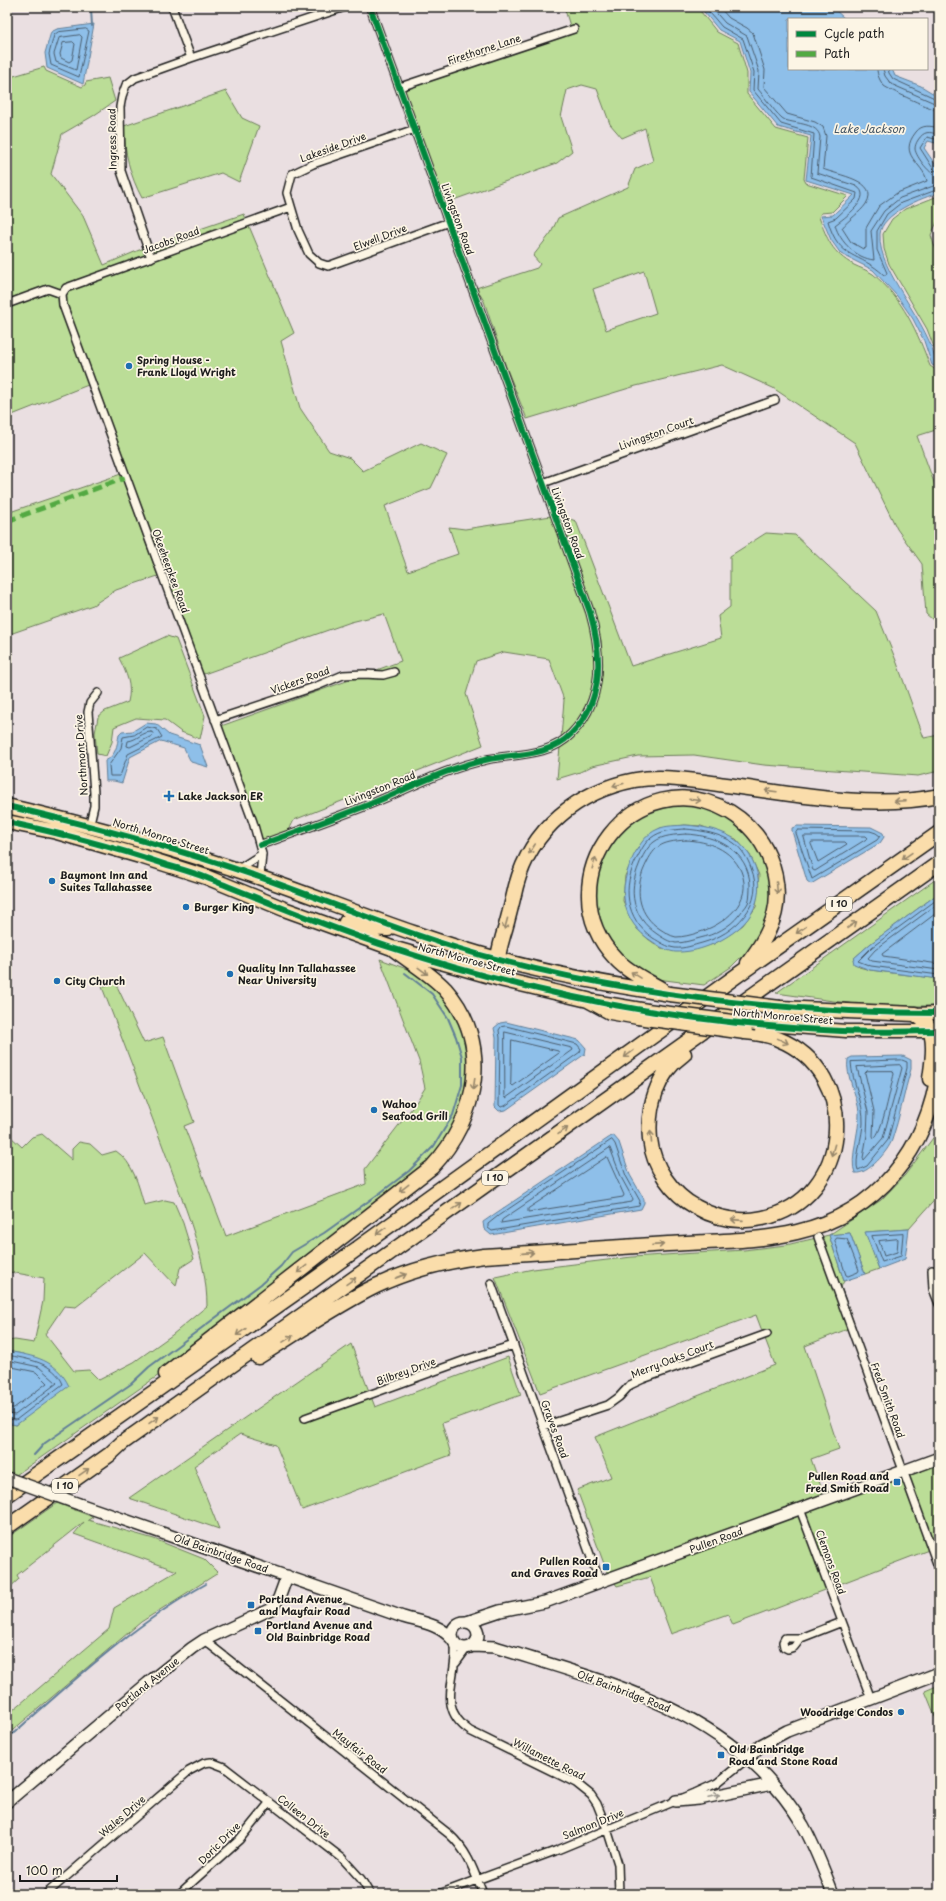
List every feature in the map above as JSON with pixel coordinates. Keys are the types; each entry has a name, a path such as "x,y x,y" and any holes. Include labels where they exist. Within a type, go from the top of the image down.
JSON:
{"highway":[{"path":"504,980 498,960 521,870 530,851 547,827 571,805 609,787 636,780 656,779 691,780 864,802 902,802 939,796"},
{"path":"670,994 634,974 617,960 603,944 594,926 589,904 589,883 594,861 603,842 630,814 664,800 684,799 704,801 722,808 742,819 755,832 765,848 772,864 778,897 776,911 769,932 739,974"},
{"name":"North Monroe Street","path":"7,806 90,825 237,870 402,929 498,960 598,983 780,1008 915,1014"},
{"name":"North Monroe Street","path":"7,822 82,839 140,856 206,877 253,897 392,948 504,980 588,1000 610,1012 643,1014 751,1028 781,1040 801,1052 816,1067 823,1076 832,1097 837,1122 836,1137 826,1170 815,1186 800,1201 773,1216 755,1220 736,1220 719,1217 686,1202 666,1179 659,1167 652,1147 651,1110 654,1093 663,1076 675,1060 763,996 774,980"},
{"name":"I 10","path":"7,1495 71,1450 88,1440 304,1287 739,974 939,833"},
{"name":"I 10","path":"7,1527 939,863"},
{"path":"206,877 234,879 249,882 260,878"},
{"path":"253,897 262,893 271,894 362,928 402,929"},
{"path":"71,1450 83,1434 150,1386 432,1167 453,1141 468,1110 475,1080 474,1050 467,1026 455,1002 445,989 438,982 392,948"},
{"path":"915,1014 935,1031 931,1073 916,1142"},
{"path":"216,1377 251,1362 371,1289 412,1272 438,1264 484,1256 775,1236 823,1224 846,1214 866,1200 886,1184 906,1158 916,1142 933,1102 939,1068"}],"main road":[{"name":"North Monroe Street","path":"915,1014 939,1014"},
{"name":"North Monroe Street","path":"751,1028 846,1031 935,1031"},
{"name":"Pullen Road","path":"466,1622 490,1613 535,1605 939,1458"},
{"name":"Old Bainbridge Road","path":"7,1478 403,1617 436,1626 455,1627"},
{"name":"Portland Avenue","path":"7,1802 148,1683 204,1640 271,1609 279,1598 287,1576"},
{"path":"478,1632 473,1625 466,1622 460,1623 452,1632 454,1642 459,1647 470,1647 477,1641 478,1632 483,1618 490,1613"},
{"name":"Old Bainbridge Road","path":"436,1626 446,1632 454,1642"},
{"name":"Old Bainbridge Road","path":"478,1632 494,1647"},
{"name":"Old Bainbridge Road","path":"470,1647 494,1647 607,1683 667,1706 708,1728 748,1758 790,1806 802,1825 822,1866 833,1894"},
{"path":"748,1758 761,1745 774,1737 939,1673"},
{"path":"676,1801 699,1799 772,1784"}],"street":[{"path":"172,7 191,58"},
{"name":"Ingress Road","path":"151,258 121,171 120,115 122,96 126,85 130,81 191,58 345,7"},
{"name":"Livingston Road","path":"260,845 368,805 457,767 490,759 532,753 553,747 566,739 576,729 587,710 595,688 599,662 598,641 590,612 370,7"},
{"name":"Firethorne Lane","path":"400,87 574,29"},
{"name":"Lakeside Drive","path":"319,263 306,250 291,207 287,192 290,178 296,171 415,129"},
{"name":"Jacobs Road","path":"62,294 66,288 291,207"},
{"name":"Elwell Drive","path":"319,263 328,266 338,264 449,222"},
{"path":"7,304 48,289 62,294"},
{"name":"Okeeheepkee Road","path":"62,294 63,305 260,845 262,854 260,878"},
{"name":"Livingston Court","path":"543,483 775,400"},
{"name":"Vickers Road","path":"215,720 317,686 343,675 383,675 394,672"},
{"path":"939,684 939,696"},
{"name":"Northmont Drive","path":"82,839 90,825 94,806 88,712 90,703 98,693"},
{"path":"237,870 262,854"},
{"name":"Fred Smith Road","path":"818,1237 939,1569"},
{"path":"932,1270 933,1289 939,1304"},
{"name":"Graves Road","path":"491,1283 600,1582"},
{"name":"Merry Oaks Court","path":"544,1426 608,1404 619,1397 630,1385 643,1379 767,1334"},
{"name":"Bilbrey Drive","path":"305,1418 468,1359 514,1345"},
{"name":"Clemons Road","path":"800,1509 871,1699"},
{"path":"801,1638 842,1622"},
{"name":"Mayfair Road","path":"204,1640 449,1834 465,1851 483,1894"},
{"name":"Willamette Road","path":"454,1642 456,1663 449,1689 449,1698 454,1714 463,1727 581,1787 591,1796 597,1804 607,1829 618,1864 619,1894"},
{"name":"Willamette Road","path":"456,1663 470,1647"},
{"name":"Salmon Drive","path":"440,1894 607,1829 717,1783 748,1758"},
{"name":"Wales Drive","path":"46,1894 190,1771 204,1763 216,1763"},
{"name":"Colleen Drive","path":"216,1763 224,1766 342,1858 361,1879 370,1894"},
{"name":"Doric Drive","path":"179,1894 239,1840 270,1802"}],"green space":[{"path":"573,7 697,7 717,32 738,43 747,73 747,94 776,129 808,138 804,179 806,183 848,196 832,212 821,213 819,217 831,245 840,256 873,274 893,294 908,316 920,340 930,366 936,370 939,368 939,429 917,436 936,488 939,487 939,625 926,614 922,564 897,529 855,443 773,388 722,365 636,386 527,419 506,367 484,301 476,288 537,268 540,264 533,256 551,233 558,218 628,187 635,169 653,161 645,128 622,138 610,124 597,89 582,85 567,90 561,117 572,151 557,163 445,203 404,90 578,31 575,24 570,26 565,10","holes":["644,271 656,313 606,330 593,289"]},
{"path":"44,67 46,71 82,87 86,82 108,78 115,101 62,134 51,174 83,216 104,265 144,248 144,257 65,284 60,290 47,286 7,300 7,78"},
{"path":"226,91 242,118 259,126 239,182 221,173 142,198 128,164 124,126"},
{"path":"938,196 939,218 931,235 939,254 939,360 927,329 889,264 884,249 883,234 892,219 905,209"},
{"path":"244,214 246,219 153,254 150,246"},
{"path":"249,226 294,333 281,341 300,408 329,451 350,458 363,471 421,443 447,455 431,488 385,506 408,571 458,554 449,527 465,529 551,516 586,612 596,653 594,677 588,700 577,721 561,738 564,700 549,659 504,652 476,661 466,694 483,745 294,820 289,830 262,840 221,726 355,678 383,679 398,675 396,668 383,671 374,671 401,661 384,614 351,622 201,675 184,629 186,627 165,574 66,304 65,296 68,291"},
{"path":"49,293 58,297 88,385 7,417 7,308"},
{"path":"121,474 158,576 116,590 93,605 7,635 7,513"},
{"path":"558,515 576,521 631,666 721,638 718,616 730,607 730,556 766,533 795,535 876,611 897,663 924,738 939,735 939,771 918,776 764,765 694,755 638,756 592,766 580,772 557,779 560,747 573,738 587,719 599,689 602,663 601,641 593,611"},
{"path":"167,636 176,639 205,716 200,739 181,732 165,720 136,718 114,727 112,742 106,756 97,754 95,733 98,717 105,711 128,702 128,680 119,658"},
{"path":"684,803 719,810 755,838 774,888 765,930 743,959 740,958 731,967 704,985 657,979 621,958 595,914 595,874 613,836 649,810","holes":["685,825 701,826 736,839 750,855 759,875 756,907 743,925 714,944 685,951 661,948 637,929 623,901 625,876 639,846 660,828"]},
{"path":"939,877 939,893 870,944 853,959 859,967 870,970 939,979 939,1006 869,1006 776,993"},
{"path":"380,959 412,971 428,983 429,981 462,1019 472,1081 446,1147 189,1354 16,1475 7,1472 7,1423 17,1425 23,1354 7,1351 7,1341 15,1340 34,1343 43,1301 44,1278 10,1272 7,1268 7,1137 10,1136 22,1147 32,1137 42,1134 72,1160 72,1149 79,1142 90,1144 102,1155 116,1151 127,1161 131,1168 144,1205 165,1200 174,1202 183,1223 194,1259 180,1268 176,1286 145,1253 76,1307 64,1306 45,1334 74,1371 89,1370 99,1380 134,1362 172,1335 207,1306 203,1270 194,1233 102,987 115,982 144,1043 163,1037 194,1122 184,1126 226,1236 366,1184 365,1169 415,1104 425,1088 419,1061"},
{"path":"939,1130 939,1195 909,1229 866,1232 879,1269 865,1274 850,1233 829,1235 881,1200 905,1175"},
{"path":"829,1235 844,1281 841,1287 855,1326 805,1346 839,1449 811,1459 824,1495 939,1452 939,1546 733,1625 728,1614 671,1634 650,1577 617,1586 607,1572 577,1490 611,1477 595,1437 775,1365 756,1315 540,1393 495,1277 533,1269 632,1257 744,1250 786,1245"},
{"path":"351,1344 375,1407 508,1357 521,1395 442,1423 451,1455 302,1510 276,1445 240,1434 194,1466 219,1529 129,1498"},
{"path":"57,1503 93,1517 88,1520 154,1539 204,1559 218,1573 141,1622 7,1735 7,1715 109,1629 114,1608 177,1571 74,1534 84,1522 17,1575 19,1579 7,1590 7,1538"},
{"path":"939,1685 939,1723 938,1723 925,1691"}],"water":[{"name":"Lake Jackson","path":"700,7 832,7 844,18 788,18 788,70 892,70 895,76 921,86 939,97 939,144 928,141 924,148 939,170 939,193 914,202 895,213 882,227 880,234 881,249 887,265 925,333 933,350 937,367 932,365 924,341 913,319 897,296 873,270 841,254 831,240 821,216 833,215 854,195 806,180 811,136 778,127 749,92 750,73 740,41 719,30"},
{"path":"94,24 83,84 47,68 45,53 51,32 57,29"},
{"path":"146,723 156,724 169,735 200,745 208,767 191,762 184,748 161,741 130,757 122,783 106,781 105,761 114,753 119,735 122,732 133,731"},
{"path":"685,825 698,826 719,831 732,837 746,850 753,861 759,884 758,896 754,908 748,919 739,928 725,938 701,949 675,952 660,947 642,934 628,914 624,891 625,880 629,867 641,843 654,831 661,828"},
{"path":"797,826 871,827 883,833 884,837 880,843 811,884 807,881 792,831 792,828"},
{"path":"939,893 939,979 870,970 854,964 853,959 870,944"},
{"path":"506,1022 579,1040 586,1048 585,1054 506,1110 499,1111 495,1107 496,1038 494,1028 500,1023"},
{"path":"903,1056 911,1060 911,1069 890,1145 882,1156 866,1170 860,1173 855,1173 853,1161 859,1113 848,1072 848,1059 852,1057"},
{"path":"613,1135 619,1142 630,1175 644,1199 641,1209 491,1235 484,1229 483,1222"},
{"path":"909,1229 905,1259 879,1269 865,1232"},
{"path":"850,1233 865,1274 844,1281 829,1235"},
{"path":"7,1351 35,1357 51,1364 64,1377 69,1386 16,1425 7,1423"}],"waterway":[{"path":"92,26 91,9 94,7"},
{"path":"34,1455 45,1443 131,1384 149,1367 261,1284 281,1266 292,1252 324,1233 409,1171 434,1146 453,1115 462,1085 462,1057 448,1018 432,994 405,973"},
{"path":"7,1739 102,1656 153,1618 206,1584"}],"marked path":[{"path":"7,521 125,478"}],"cycle path":[{"path":"260,845 368,805 427,779 458,768 489,759 533,753 553,746 563,741 582,721 595,692 598,676 597,644 590,612 370,7"},
{"path":"7,806 104,830 199,857 262,878 380,922 469,952 553,973 662,993 773,1006 828,1010 939,1013"},
{"path":"7,822 84,840 123,851 201,876 322,923 392,948 447,965 558,994 614,1005 728,1022 854,1032 939,1031"}],"place":[{"name":"Spring House - Frank Lloyd Wright","path":"129,366"},
{"name":"Lake Jackson ER","path":"169,796"},
{"name":"Baymont Inn and Suites Tallahassee","path":"52,881"},
{"name":"Burger King","path":"186,907"},
{"name":"Quality Inn Tallahassee Near University","path":"230,974"},
{"name":"City Church","path":"57,981"},
{"name":"Wahoo Seafood Grill","path":"374,1110"},
{"name":"Pullen Road and Fred Smith Road","path":"897,1482"},
{"name":"Pullen Road and Graves Road","path":"606,1567"},
{"name":"Portland Avenue and Mayfair Road","path":"251,1605"},
{"name":"Portland Avenue and Old Bainbridge Road","path":"258,1631"},
{"name":"Woodridge Condos","path":"901,1712"},
{"name":"Old Bainbridge Road and Stone Road","path":"721,1755"}]}
